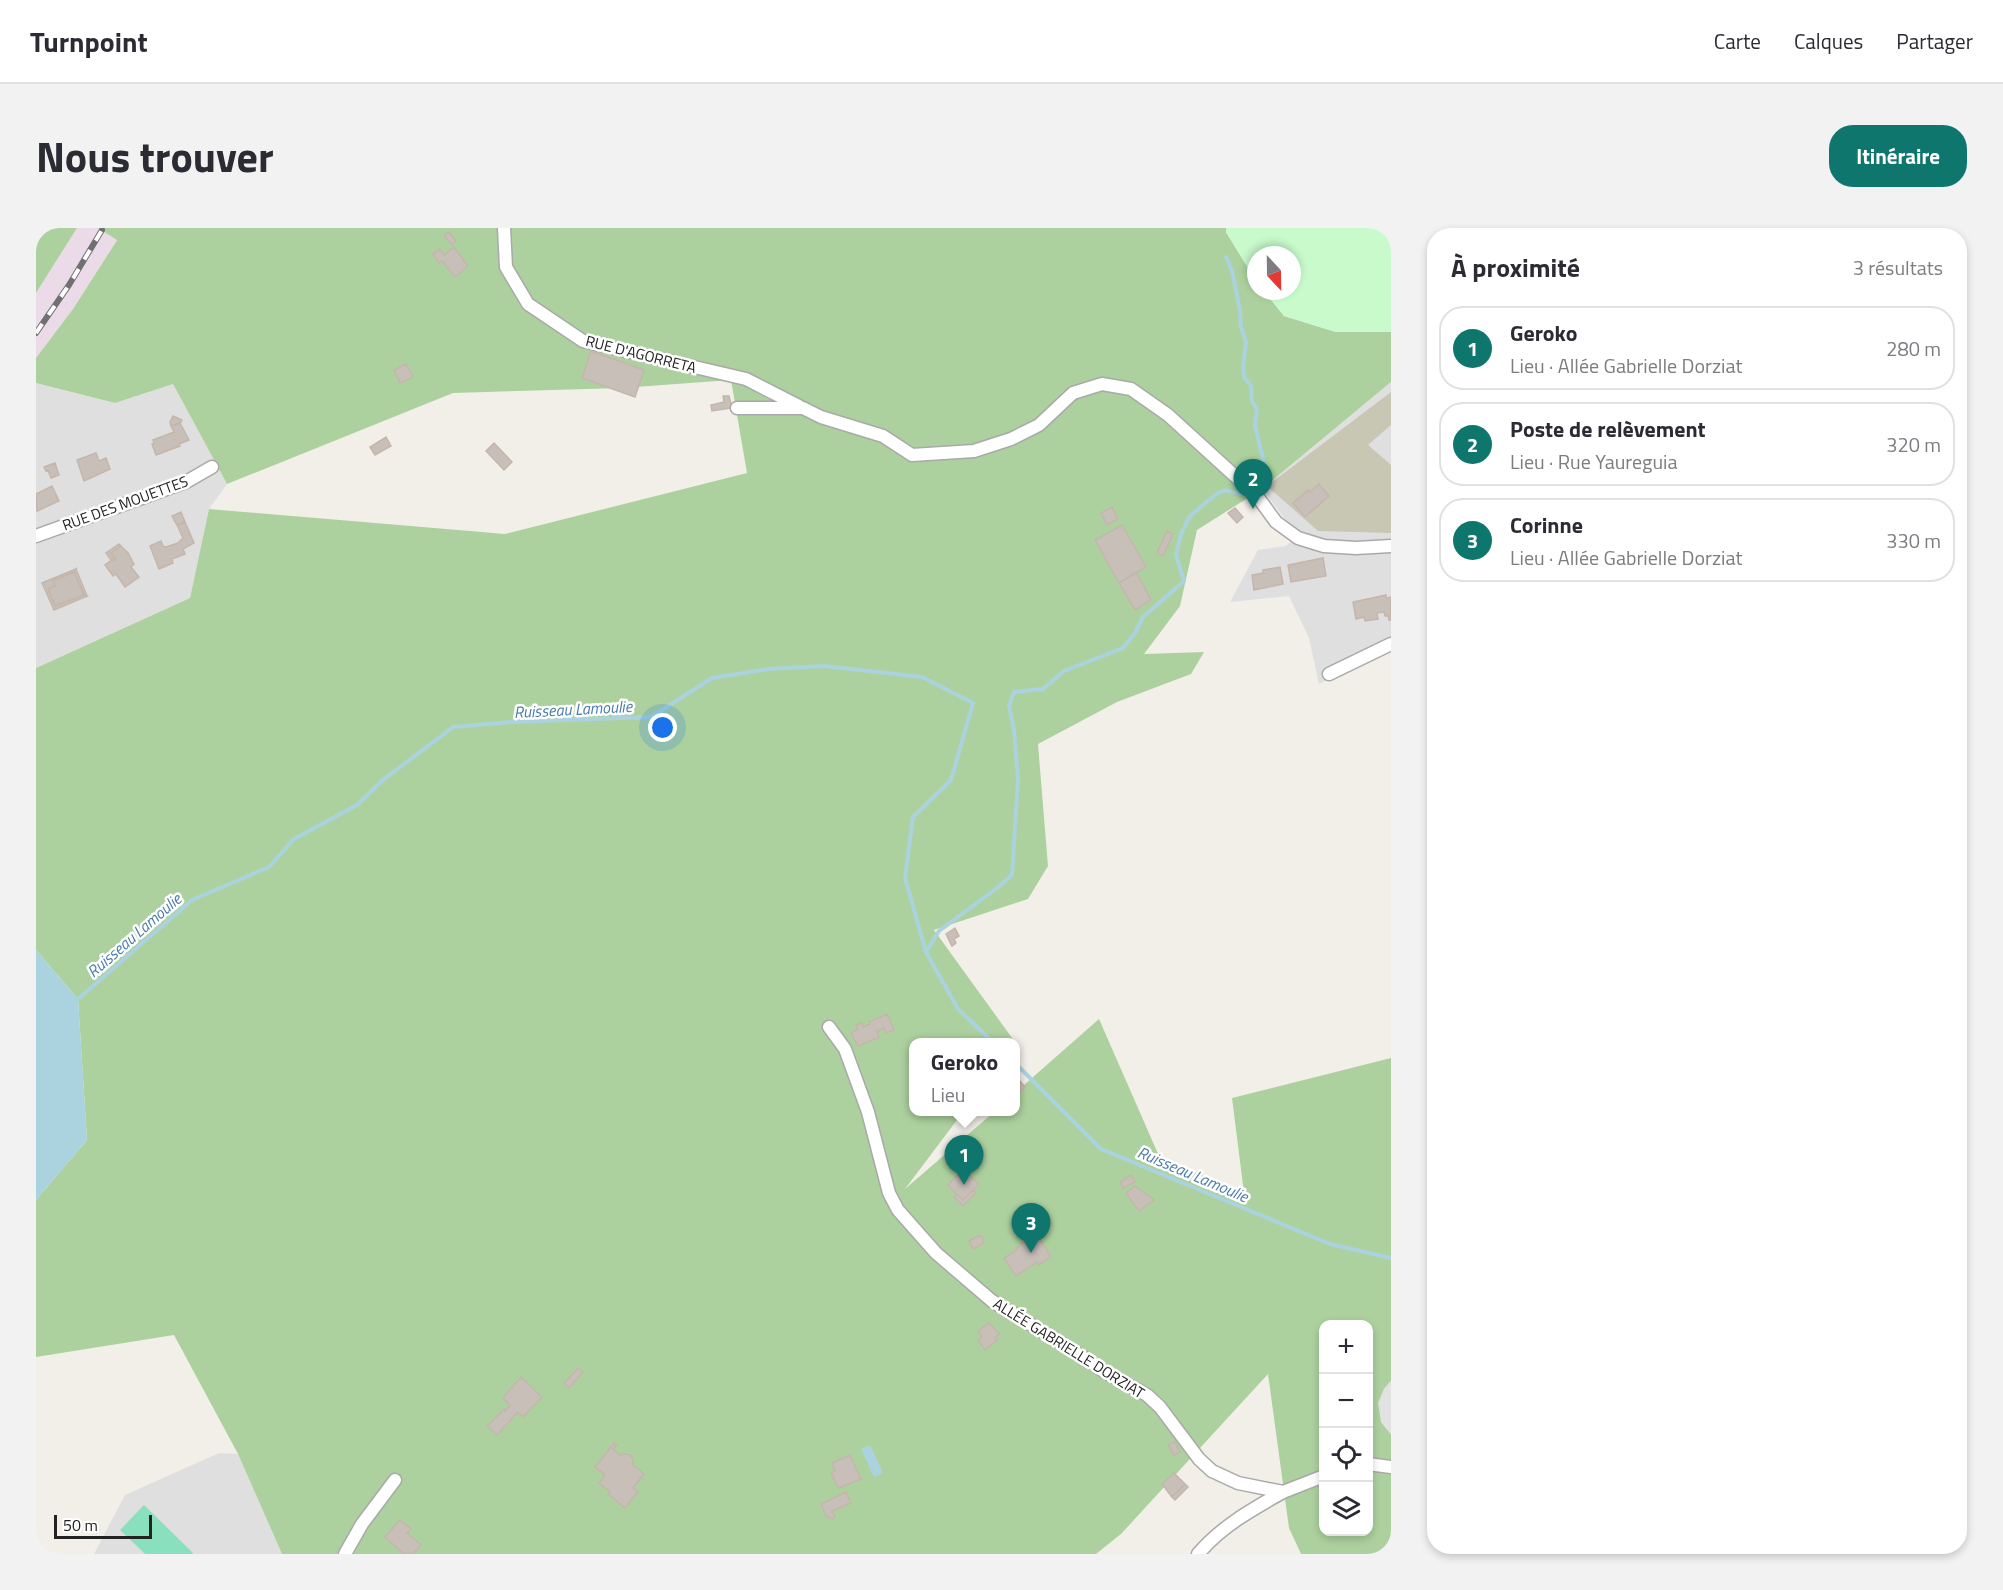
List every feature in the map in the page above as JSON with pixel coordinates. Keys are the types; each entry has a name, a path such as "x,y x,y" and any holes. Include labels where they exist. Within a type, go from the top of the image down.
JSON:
{"street":[{"name":"RUE D'AGORRETA","path":"504,228 506,267 528,304 583,340 746,379 821,417 883,436 912,455 974,451 1011,440 1039,425 1073,393 1102,384 1131,388 1168,415 1257,496 1276,522 1299,538 1324,546 1356,548 1391,546"},
{"name":"RUE D'AGORRETA","path":"737,408 803,408"},
{"name":"RUE DES MOUETTES","path":"36,536 186,482 212,467"},
{"path":"1329,674 1391,644"},
{"name":"ALLÉE GABRIELLE DORZIAT","path":"829,1027 845,1049 868,1112 889,1192 898,1210 936,1253 992,1301 1105,1372 1147,1395 1160,1407 1199,1459 1212,1471 1238,1483 1283,1492"},
{"path":"1373,1465 1391,1467"},
{"path":"1198,1554 1212,1538 1239,1517 1283,1492 1319,1478"},
{"path":"345,1554 362,1524 395,1480"}],"shaded area":[{"path":"77,228 98,228 117,239 73,309 36,358 36,293"},
{"path":"1391,382 1391,649 1319,684 1309,638 1289,596 1230,602 1258,550 1286,546 1293,540 1293,529 1262,489"},
{"path":"36,383 115,403 173,384 227,484 209,509 190,598 36,668"},
{"path":"1391,392 1391,425 1368,445 1391,465 1391,533 1318,531 1267,486"},
{"path":"1391,1381 1391,1434 1381,1422 1378,1403 1384,1389"},
{"path":"219,1453 238,1454 282,1554 94,1554 125,1495"}],"green space":[{"path":"36,228 77,228 36,293"},
{"path":"98,228 1226,228 1226,232 1247,266 1247,300 1271,300 1284,316 1336,332 1391,332 1391,382 1262,489 1197,530 1180,606 1144,654 1204,652 1191,674 1117,702 1038,744 1048,866 1028,899 934,930 1012,1038 909,1038 909,1116 960,1116 905,1189 989,1116 1020,1116 1020,1089 1099,1019 1159,1156 1244,1193 1232,1098 1391,1058 1391,1381 1384,1389 1381,1422 1391,1434 1391,1554 1301,1554 1289,1528 1268,1374 1121,1534 1096,1554 282,1554 238,1454 174,1335 36,1357 36,1200 87,1140 78,999 36,950 36,668 190,598 209,509 505,534 747,473 731,380 622,388 453,393 227,484 173,384 115,403 36,383 36,358 73,309 117,240"},
{"path":"1226,228 1391,228 1391,332 1336,332 1284,316 1271,300 1301,300 1301,246 1247,246 1247,266 1226,232"},
{"path":"144,1505 192,1554 145,1554 120,1530"}],"water":[{"path":"36,950 78,999 87,1140 36,1200"},
{"path":"870,1445 883,1473 874,1477 861,1449"}],"building":[{"path":"449,232 456,241 452,245 444,236"},
{"path":"454,247 468,266 455,277 442,261 439,263 433,254 440,249 444,255"},
{"path":"591,351 644,370 635,397 582,378"},
{"path":"406,364 413,377 400,383 394,370"},
{"path":"723,396 729,396 732,408 712,411 711,405 724,402"},
{"path":"173,416 182,420 171,426 170,422"},
{"path":"180,423 189,440 156,455 153,440 174,432 171,426"},
{"path":"386,437 391,446 375,455 370,447"},
{"path":"494,443 512,462 504,470 486,451"},
{"path":"96,453 99,461 106,458 110,469 84,481 77,460"},
{"path":"55,463 59,475 51,478 44,467"},
{"path":"1319,484 1329,496 1305,517 1293,503"},
{"path":"52,486 59,501 37,511 36,494"},
{"path":"1112,507 1118,519 1107,525 1101,513"},
{"path":"1235,508 1243,517 1237,523 1228,513"},
{"path":"181,512 185,522 177,525 172,516"},
{"path":"185,522 194,543 183,549 185,554 172,559 173,563 159,569 150,546 161,541 166,547 178,543 183,538 177,525"},
{"path":"1122,525 1146,567 1119,583 1095,540"},
{"path":"1167,531 1173,534 1163,556 1157,553"},
{"path":"119,544 121,546 111,553 116,559 111,560 106,553"},
{"path":"121,546 128,553 134,564 131,567 139,577 125,587 116,574 113,576 105,565 116,559 111,553"},
{"path":"1323,558 1326,576 1291,582 1288,565"},
{"path":"1280,567 1283,584 1254,590 1252,575"},
{"path":"76,569 87,596 84,595 74,572"},
{"path":"76,569 53,581 55,586 48,589 55,606 84,595 87,596 54,610 42,583"},
{"path":"74,572 84,595 55,606 48,589 55,586 53,581"},
{"path":"1136,572 1151,600 1135,610 1119,583"},
{"path":"1386,595 1386,598 1391,597 1391,620 1385,616 1384,612 1377,613 1378,619 1365,621 1364,617 1356,619 1353,602"},
{"path":"955,928 959,936 954,939 956,943 952,946 946,934"},
{"path":"887,1014 894,1030 886,1033 884,1028 877,1031 879,1037 858,1046 851,1033 858,1029 856,1025 862,1023 863,1027"},
{"path":"1020,1081 1025,1087 1020,1092"},
{"path":"963,1169 979,1184 963,1200 948,1185"},
{"path":"1131,1175 1135,1182 1123,1188 1120,1182"},
{"path":"1135,1186 1154,1200 1139,1211 1126,1193"},
{"path":"973,1190 976,1193 963,1206 954,1197 957,1194 963,1200"},
{"path":"1035,1231 1051,1257 1038,1265 1037,1262 1016,1276 1004,1258 1017,1250 1016,1248 1024,1242 1022,1239"},
{"path":"978,1236 984,1241 973,1249 969,1241"},
{"path":"989,1323 1000,1334 995,1337 997,1340 985,1350 978,1340 982,1337 978,1331"},
{"path":"578,1368 583,1372 569,1388 564,1383"},
{"path":"521,1377 542,1397 523,1417 518,1412 497,1435 487,1426 510,1405 503,1398"},
{"path":"1175,1442 1180,1452 1174,1455 1168,1444"},
{"path":"614,1443 617,1445 613,1449 620,1455 630,1455 633,1465 644,1474 633,1488 638,1492 625,1508 599,1483 605,1475 595,1467"},
{"path":"850,1455 861,1479 838,1488 831,1473 835,1471 832,1463"},
{"path":"1174,1473 1185,1484 1172,1497 1162,1484"},
{"path":"1185,1484 1188,1487 1175,1500 1172,1497"},
{"path":"846,1492 851,1503 832,1511 835,1517 832,1519 826,1516 821,1504"},
{"path":"400,1520 411,1529 407,1533 421,1545 413,1554 404,1554 385,1537"}],"waterway":[{"path":"1226,257 1232,271 1241,327 1246,342 1244,377 1251,386 1252,401 1257,409 1255,425 1268,480 1261,485"},
{"path":"926,952 939,931 1012,875 1018,778 1014,730 1009,706 1014,692 1043,689 1064,671 1123,648 1135,633 1143,617 1184,581 1176,555 1181,534 1190,516 1215,495 1225,490 1247,495"},
{"name":"Ruisseau Lamoulie","path":"78,999 192,900 269,867 294,839 357,805 383,780 453,727 510,722 651,717 712,678 769,669 824,666 922,677 973,703 951,780 913,817 905,878 926,952 958,1009 989,1038"},
{"name":"Ruisseau Lamoulie","path":"1020,1068 1101,1149 1330,1244 1391,1258"}],"railway":[{"path":"36,333 69,285 102,230"}],"place":[{"name":"Poste de relèvement","path":"1253,509"},
{"name":"Geroko","path":"964,1185"},
{"name":"Corinne","path":"1031,1253"}]}
